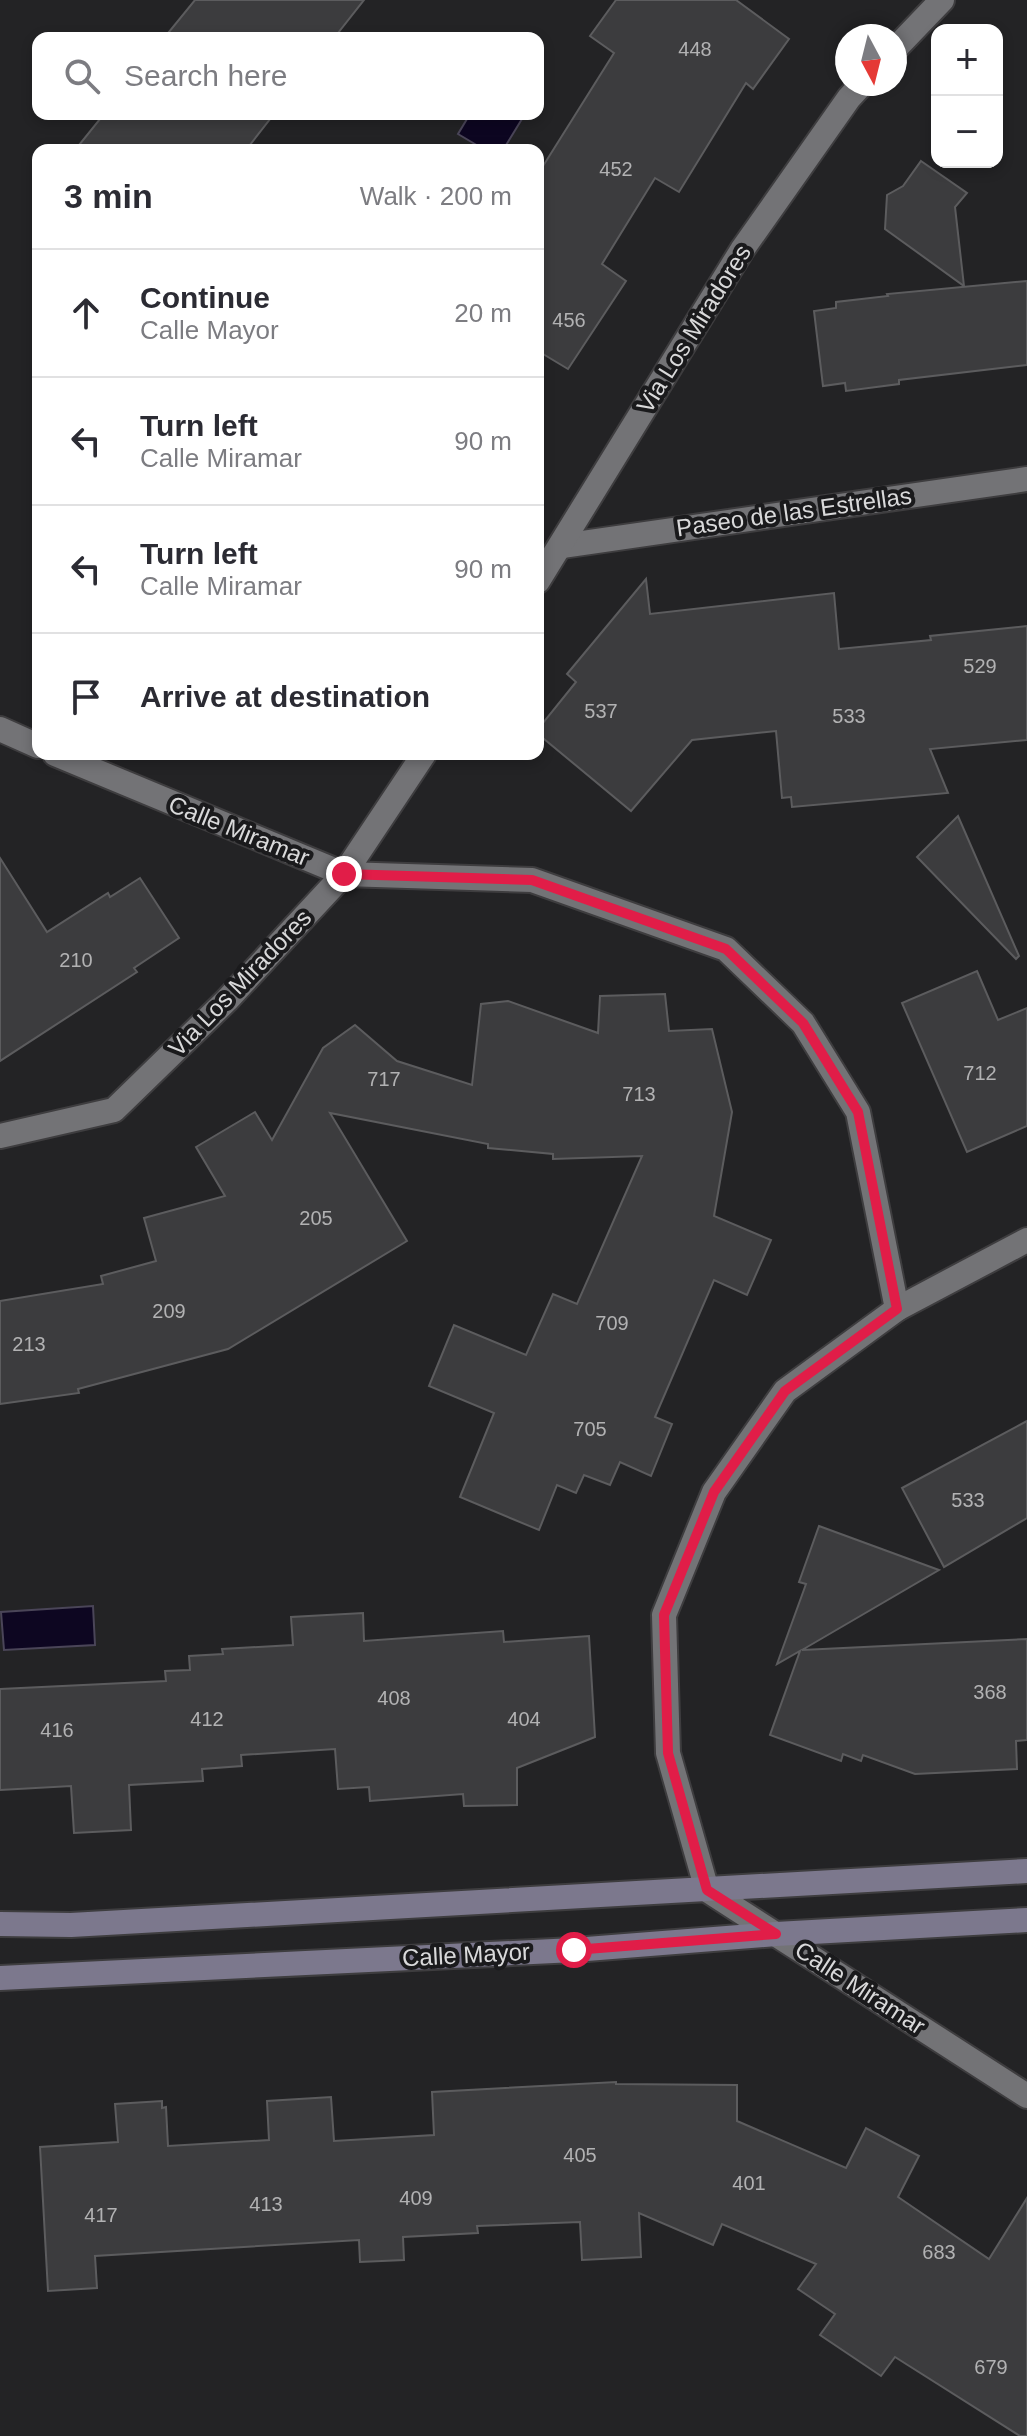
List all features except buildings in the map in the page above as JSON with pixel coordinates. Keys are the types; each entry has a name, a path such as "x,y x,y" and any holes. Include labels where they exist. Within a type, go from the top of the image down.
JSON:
{"street":[{"path":"907,36 942,0"},
{"name":"Via Los Miradores","path":"544,572 742,250 851,96"},
{"name":"Paseo de las Estrellas","path":"562,546 1027,479"},
{"path":"0,729 32,743"},
{"name":"Calle Miramar","path":"69,760 344,874 532,880 726,949 803,1023 858,1112 897,1309"},
{"name":"Via Los Miradores","path":"0,1136 114,1110 227,1000 344,874 420,760"},
{"path":"707,1890 668,1753 664,1615 714,1492 785,1391 897,1309 1027,1240"},
{"path":"0,1924 71,1925 1027,1871"},
{"name":"Calle Miramar","path":"707,1890 1027,2096"},
{"name":"Calle Mayor","path":"0,1978 574,1950 776,1934 1027,1920"}],"shaded area":[{"path":"466,120 521,120 507,144 475,144 458,134"},
{"path":"93,1606 95,1645 4,1650 1,1612"}],"route":[{"path":"344,874 532,880 726,949 803,1023 858,1112 897,1309 785,1391 714,1492 664,1615 668,1753 707,1890 776,1934 574,1950"}]}
